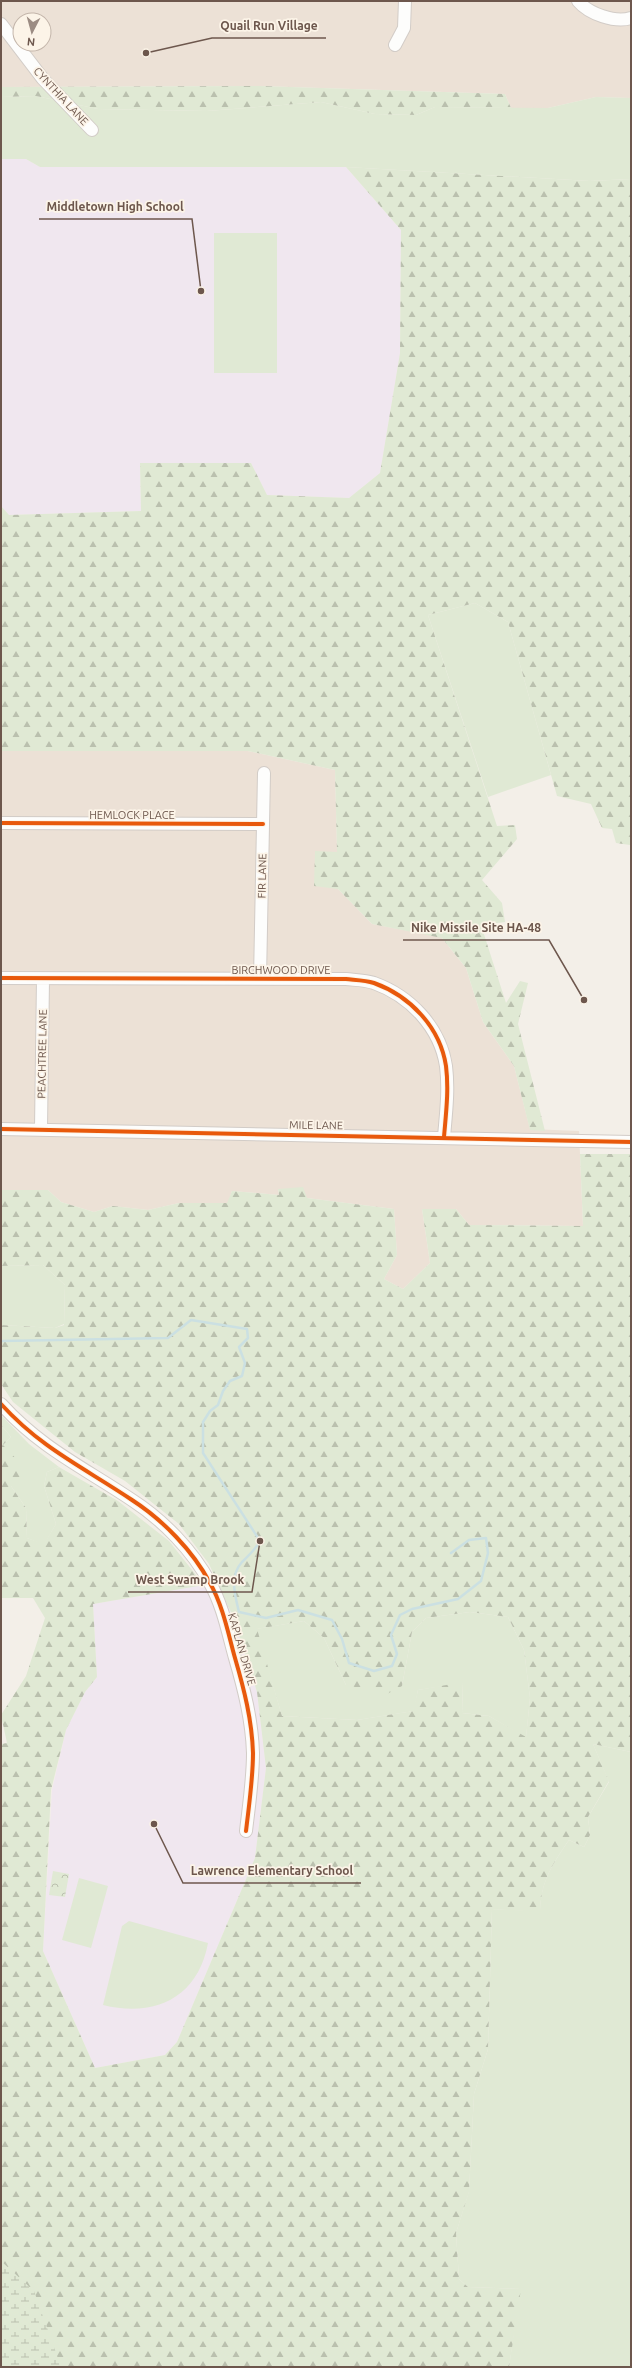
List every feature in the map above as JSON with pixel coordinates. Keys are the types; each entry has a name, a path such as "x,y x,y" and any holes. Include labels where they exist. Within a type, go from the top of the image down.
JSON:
{"street":[{"path":"395,45 404,28 405,1"},
{"path":"578,1 604,17 625,20 631,18"},
{"name":"CYNTHIA LANE","path":"1,24 43,79 92,130"},
{"name":"FIR LANE","path":"260,979 264,773"},
{"name":"HEMLOCK PLACE","path":"1,823 263,824"},
{"name":"BIRCHWOOD DRIVE","path":"1,978 346,979 372,983 390,990 420,1012 432,1029 441,1047 448,1088 444,1136"},
{"name":"PEACHTREE LANE","path":"41,1129 43,979"},
{"name":"MILE LANE","path":"1,1129 444,1136 631,1142"},
{"name":"KAPLAN DRIVE","path":"1,1404 35,1438 74,1465 133,1500 165,1527 199,1565 211,1584 219,1604 245,1692 251,1726 252,1779 246,1831"}],"shaded area":[{"path":"1,1 631,1 631,98 596,97 548,108 511,108 505,94 260,86 1,87"},
{"path":"1,159 26,159 40,167 346,167 401,230 400,353 380,473 349,498 267,495 251,463 140,463 141,511 9,515 1,506"},
{"path":"1,751 248,751 335,770 338,889 372,924 441,937 466,968 483,1022 514,1066 530,1129 579,1131 583,1226 469,1225 456,1209 422,1209 430,1263 403,1289 384,1279 397,1255 394,1209 307,1198 278,1189 279,1195 232,1191 228,1203 179,1203 148,1210 113,1206 94,1212 61,1202 48,1190 1,1190"},
{"path":"204,1585 223,1595 234,1619 257,1692 266,1768 255,1858 177,2042 165,2055 95,2068 43,1951 52,1790 66,1730 85,1692 97,1677 93,1604"}],"green space":[{"path":"260,86 505,94 511,108 435,107 416,115 375,114 321,102 207,111 98,109 36,96 1,97 1,87"},
{"path":"36,96 98,109 207,111 321,102 375,114 416,115 435,107 548,108 596,97 631,98 631,179 590,181 346,167 40,167 26,159 1,159 1,97"},
{"path":"346,167 590,181 631,179 630,845 616,843 612,829 602,828 591,804 557,796 508,622 475,603 428,615 497,826 515,825 517,839 482,880 502,903 505,922 481,925 506,1003 520,981 528,983 518,1024 545,1131 530,1130 514,1066 483,1022 466,968 442,938 372,924 338,889 314,886 315,851 337,852 335,770 248,751 1,751 1,506 9,515 141,511 140,463 251,463 267,495 349,498 380,473 400,353 401,230"},
{"path":"214,233 277,233 277,373 214,373"},
{"path":"475,603 508,622 551,775 488,797 428,615"},
{"path":"580,1154 631,1154 631,1752 593,1744 609,1781 588,1817 590,1835 584,1847 569,1840 557,1857 548,1874 543,1891 540,1912 492,1909 488,2049 474,2094 469,2192 456,2233 459,2279 468,2287 521,2289 509,2367 22,2367 1,2307 1,1744 7,1743 1,1715 26,1676 45,1618 33,1598 1,1598 1,1425 11,1437 3,1445 23,1466 23,1484 11,1486 26,1508 27,1538 44,1544 56,1524 44,1486 47,1472 59,1467 118,1501 169,1541 204,1585 93,1604 97,1677 85,1692 66,1730 51,1790 43,1951 95,2068 165,2055 177,2042 255,1858 266,1768 257,1692 234,1619 209,1564 179,1524 125,1481 75,1452 13,1402 1,1384 1,1325 55,1328 64,1325 65,1285 43,1265 1,1266 1,1190 48,1190 61,1202 94,1212 113,1206 148,1210 179,1203 227,1203 232,1191 279,1195 278,1189 303,1187 307,1198 394,1209 397,1255 384,1279 403,1289 430,1263 422,1209 456,1209 469,1225 583,1226","holes":["470,1612 508,1617 524,1650 530,1698 526,1737 489,1716 462,1713 463,1682 418,1690 413,1711 357,1720 282,1716 257,1629 304,1621 324,1638 346,1685 387,1694 402,1686 412,1632 426,1618"]},
{"path":"43,1265 65,1285 64,1324 55,1328 1,1325 1,1266"},
{"path":"1,1415 29,1444 59,1467 47,1472 44,1486 56,1524 44,1545 27,1538 26,1508 11,1486 3,1445 11,1437 1,1425"},
{"path":"470,1612 508,1617 524,1650 530,1698 526,1738 489,1716 462,1713 463,1683 418,1690 414,1711 357,1720 282,1716 256,1629 304,1621 324,1638 346,1685 402,1686 412,1632 426,1618"},
{"path":"593,1744 631,1752 631,2367 509,2367 520,2289 468,2287 459,2279 456,2233 469,2191 474,2094 488,2049 492,1909 540,1911 545,1882 557,1857 569,1840 584,1847 590,1835 588,1817 609,1782"},
{"path":"53,1871 69,1874 65,1897 49,1895"},
{"path":"79,1878 108,1886 91,1948 62,1940"},
{"path":"129,1921 208,1943 203,1962 195,1978 184,1990 171,2000 156,2006 140,2009 103,2005 122,1926"},
{"path":"1,2261 34,2291 61,2367 1,2367"}],"waterway":[{"path":"1,1341 168,1338 191,1320 247,1329 248,1338 239,1347 245,1363 242,1376 230,1381 223,1391 218,1405 210,1411 203,1422 203,1453 260,1541 254,1550 242,1562 235,1573 234,1586 239,1612 266,1618 298,1610 332,1620 342,1639 349,1663 374,1671 392,1666 397,1654 391,1635 400,1615 412,1609 458,1599 481,1581 488,1553 486,1538 469,1540 451,1553"}],"cycle path":[{"path":"1,823 263,824"},
{"path":"1,978 346,979 374,983 400,996 411,1005 430,1026 437,1038 443,1052 447,1075 447,1102 444,1137"},
{"path":"1,1129 631,1142"},
{"path":"1,1404 16,1420 48,1445 144,1508 155,1517 186,1548 195,1559 210,1583 215,1592 225,1620 244,1693 251,1729 253,1763 246,1831"}],"place":[{"name":"Quail Run Village","path":"146,53"},
{"name":"Middletown High School","path":"201,291"},
{"name":"Nike Missile Site HA-48","path":"584,1000"},
{"name":"West Swamp Brook","path":"260,1541"},
{"name":"Lawrence Elementary School","path":"154,1824"}]}
